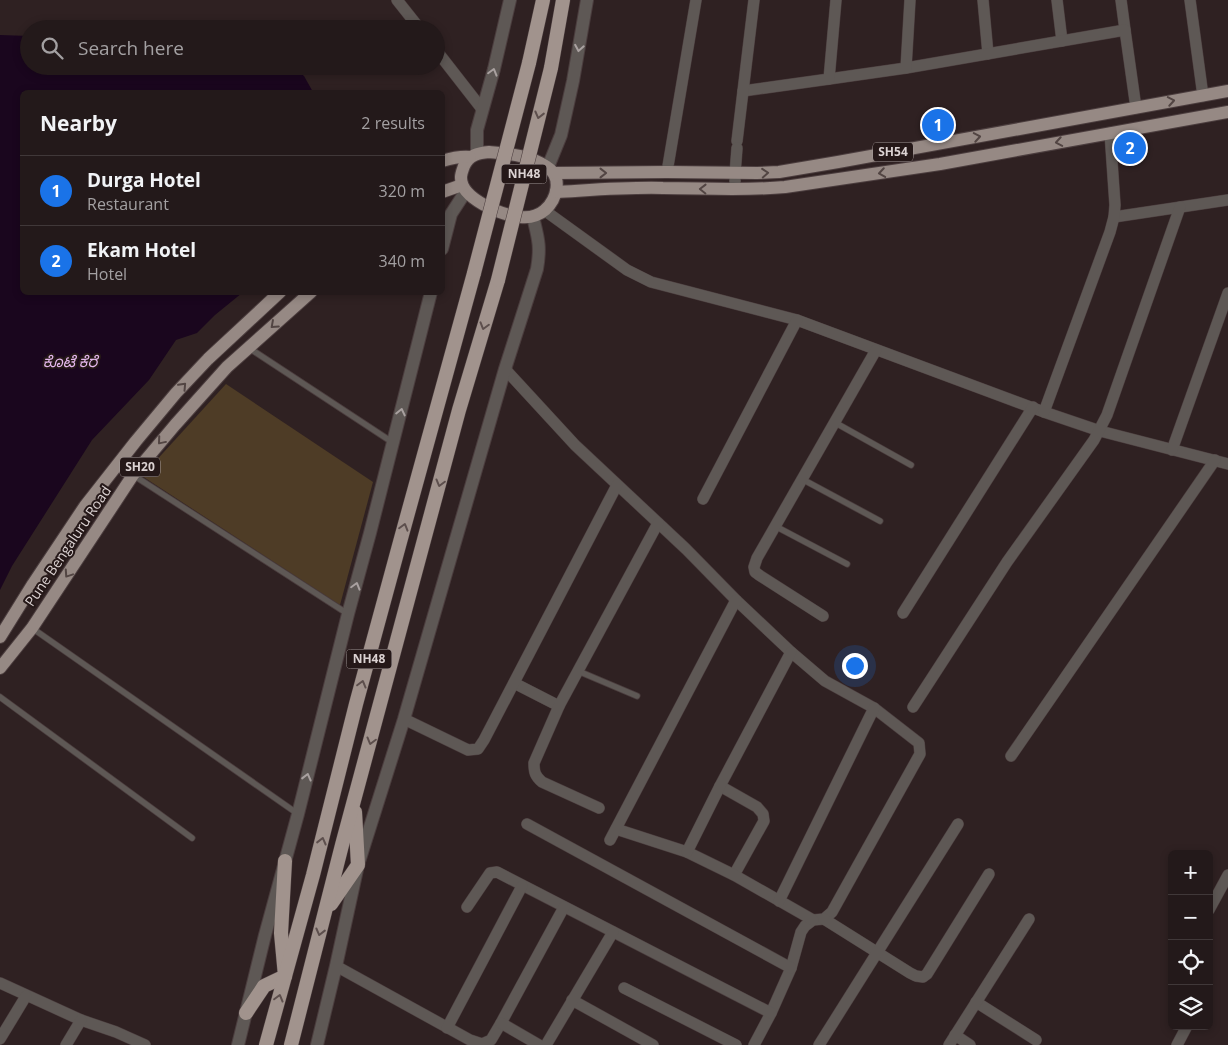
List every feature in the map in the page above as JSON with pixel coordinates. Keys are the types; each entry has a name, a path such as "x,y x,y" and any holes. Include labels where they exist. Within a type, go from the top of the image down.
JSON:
{"highway":[{"name":"NH48","path":"266,1045 313,875 356,704 474,273 529,63 543,0"},
{"name":"NH48","path":"291,1045 459,410 498,280 551,68 563,0"},
{"path":"325,913 358,865 354,802"},
{"path":"246,1013 264,986 285,976 280,933 285,861"}],"main road":[{"name":"SH54","path":"551,170 735,174 779,172 1228,91"},
{"name":"SH54","path":"556,192 617,188 761,189 940,164 1228,112"},
{"path":"1078,119 1082,138"},
{"path":"445,160 489,152 531,159 551,170 556,178 556,192 552,201 544,210 533,217 510,216 482,204 464,188 461,177 466,162 473,155"},
{"path":"838,162 841,179"},
{"path":"445,191 464,188"},
{"name":"Pune Bengaluru Road","path":"0,637 85,506 136,441 176,393 208,359 277,295"},
{"name":"Pune Bengaluru Road","path":"0,668 32,628 133,475 227,367 308,295"}],"street":[{"path":"398,0 413,20"},
{"path":"473,155 482,109 494,69 510,0"},
{"path":"551,170 561,136 573,81 587,0"},
{"path":"667,172 696,0"},
{"path":"735,189 737,145 754,0"},
{"path":"829,79 836,0"},
{"path":"906,68 910,0"},
{"path":"983,0 988,54"},
{"path":"1058,0 1062,41"},
{"path":"1121,0 1136,108"},
{"path":"1190,0 1203,96"},
{"path":"743,91 906,68 1125,30"},
{"path":"445,62 482,109"},
{"path":"903,614 1039,409 1107,241 1114,218 1115,205 1110,133"},
{"path":"445,237 451,214 464,188"},
{"path":"1114,218 1228,200"},
{"path":"913,707 1007,562 1100,431 1180,207"},
{"path":"544,210 627,270 651,282 797,320 1100,431 1228,464"},
{"path":"317,1045 358,865 404,719 540,254 533,217"},
{"path":"1172,450 1228,293"},
{"path":"238,1045 348,614 394,444 430,295"},
{"path":"703,499 797,320"},
{"path":"823,616 755,572 754,563 876,350"},
{"path":"505,369 575,445 686,549 791,652 825,681 874,708 919,743 920,754 832,912 805,926 801,932 790,968 771,1013 754,1045"},
{"path":"1011,756 1215,460"},
{"path":"404,719 468,750 478,749 617,485"},
{"path":"598,808 542,782 536,777 534,763 559,706 658,523"},
{"path":"610,840 736,600"},
{"path":"687,852 791,652"},
{"path":"514,683 559,706"},
{"path":"779,900 874,708"},
{"path":"720,786 757,807 763,814 764,821 734,875"},
{"path":"527,824 790,968"},
{"path":"819,1045 958,824"},
{"path":"616,829 687,852 819,919 910,973 923,977 927,974 989,874"},
{"path":"467,907 490,873 497,872 771,1013"},
{"path":"1213,903 1228,875"},
{"path":"447,1028 522,886"},
{"path":"336,966 447,1028 470,1043 482,1044 491,1040 564,907"},
{"path":"970,1045 952,1040 1029,919"},
{"path":"546,1045 613,932"},
{"path":"0,983 81,1020 116,1032 144,1045"},
{"path":"624,988 736,1045"},
{"path":"0,1040 26,996"},
{"path":"572,1000 653,1045"},
{"path":"976,1002 1036,1040"},
{"path":"66,1045 81,1020"},
{"path":"501,1022 539,1045"},
{"path":"1177,1045 1185,1030"}],"lane":[{"path":"249,348 394,444"},
{"path":"834,422 911,465"},
{"path":"133,475 348,614"},
{"path":"802,479 880,521"},
{"path":"775,526 847,564"},
{"path":"32,628 298,814"},
{"path":"578,671 637,696"},
{"path":"0,697 192,838"}],"shaded area":[{"path":"226,384 373,482 340,605 142,476"}],"water":[{"name":"ಕೊಟೆ ಕೆರೆ","path":"0,35 20,36 20,75 303,75 312,90 20,90 20,295 240,295 197,333 176,340 149,380 92,440 12,566 0,590"}],"place":[{"name":"Durga Hotel","path":"938,125"},
{"name":"Ekam Hotel","path":"1130,148"}]}
